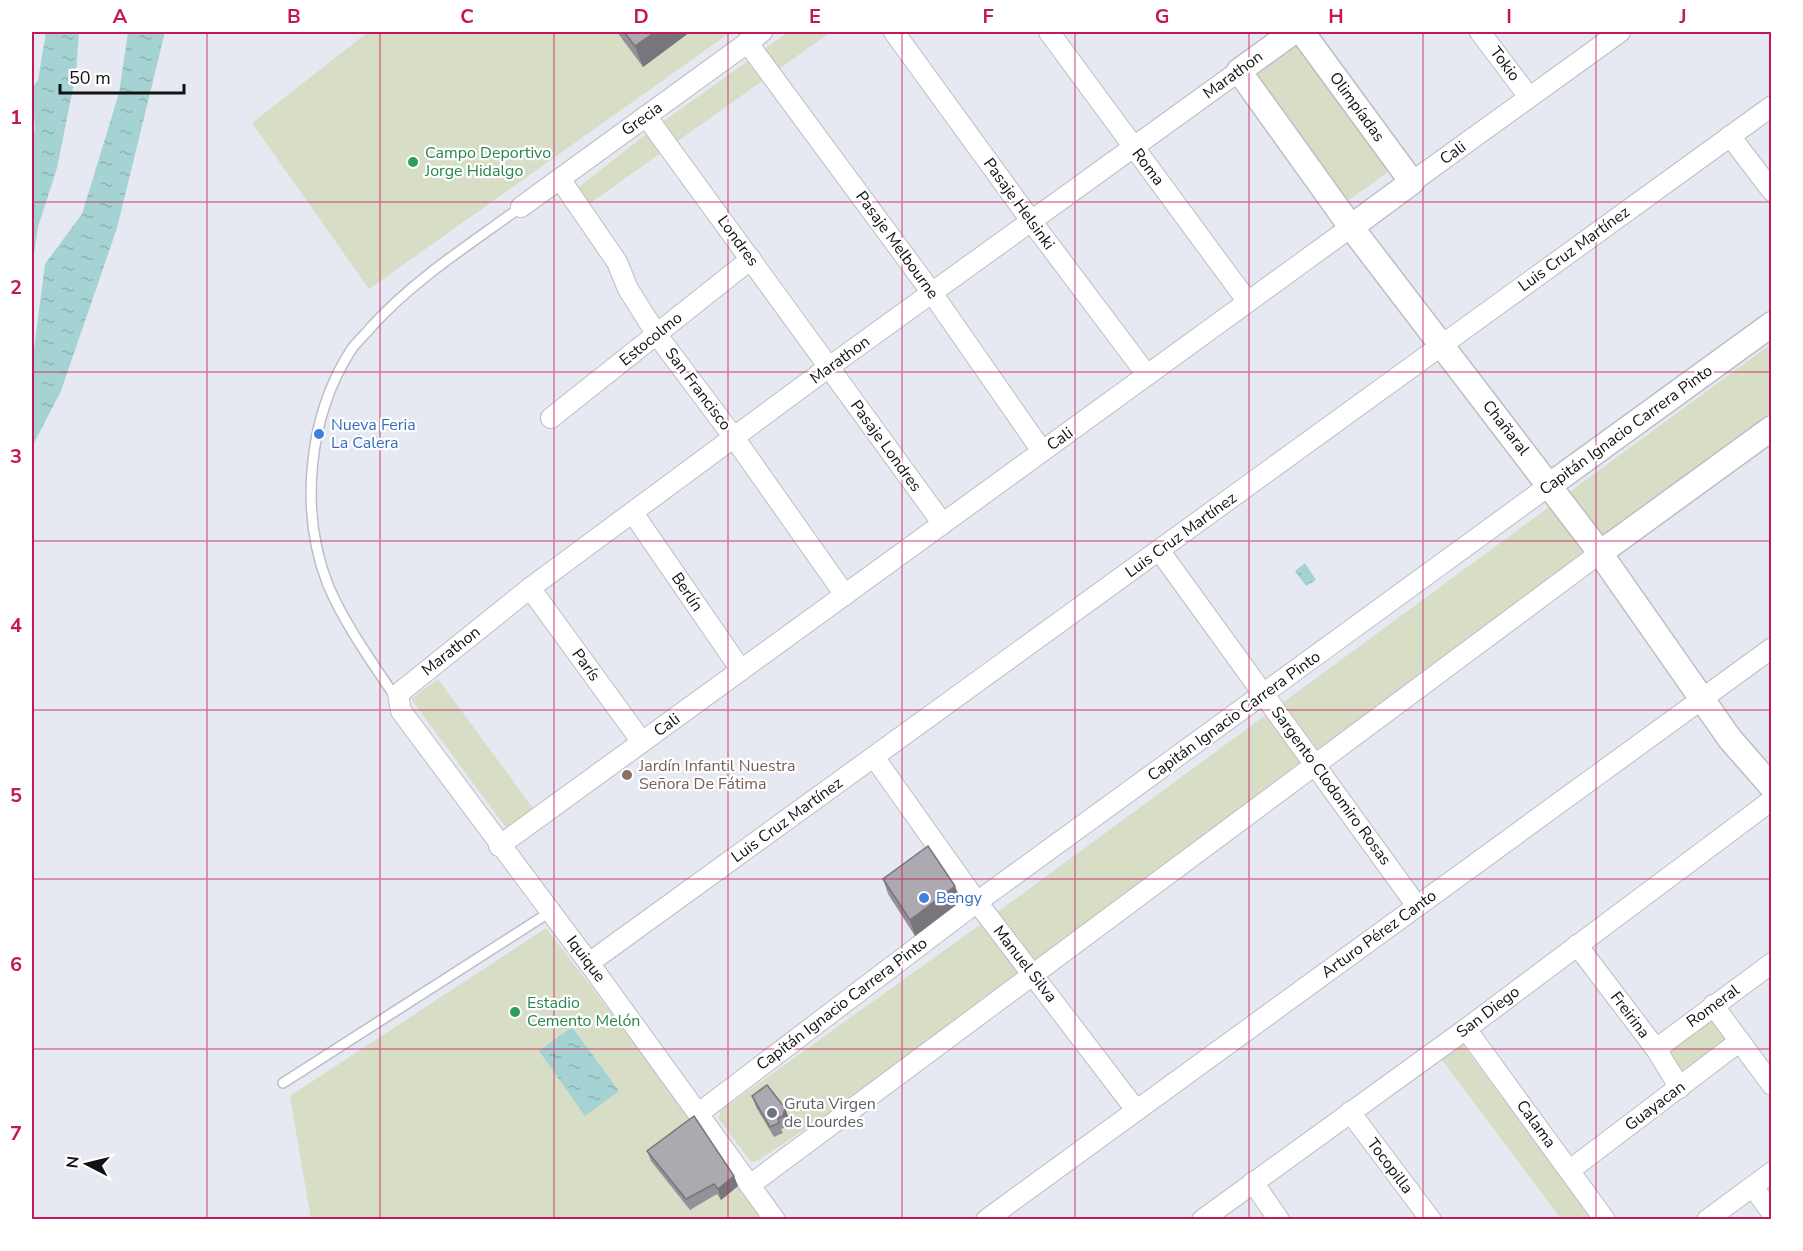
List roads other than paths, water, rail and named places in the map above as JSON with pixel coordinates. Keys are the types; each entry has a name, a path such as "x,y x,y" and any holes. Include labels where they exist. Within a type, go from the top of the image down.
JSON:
{"street":[{"name":"Pasaje Helsinki","path":"894,32 1032,222 1148,375"},
{"name":"Roma","path":"1049,32 1248,302"},
{"name":"Marathon","path":"397,700 403,689 531,588 735,439 829,367 1293,32"},
{"name":"Olimpíadas","path":"1302,32 1412,182"},
{"name":"Tokio","path":"1480,32 1529,97"},
{"name":"Cali","path":"499,846 1620,32"},
{"name":"Grecia","path":"520,207 755,37"},
{"name":"Pasaje Melbourne","path":"755,37 1042,451"},
{"name":"Chañaral","path":"1239,71 1351,227 1600,553 1748,763 1772,787"},
{"name":"Luis Cruz Martínez","path":"590,963 1772,106"},
{"name":"Londres","path":"646,116 829,367"},
{"path":"1730,136 1772,191"},
{"name":"San Francisco","path":"560,179 617,262 628,289 657,335 735,439 845,595"},
{"name":"Estocolmo","path":"551,418 751,259"},
{"name":"Capitán Ignacio Carrera Pinto","path":"699,1113 977,902 1772,324"},
{"name":"Pasaje Londres","path":"829,367 943,524"},
{"path":"750,1185 1600,553 1772,428"},
{"name":"Berlín","path":"633,513 741,670"},
{"name":"Sargento Clodomiro Rosas","path":"1159,550 1417,906"},
{"name":"París","path":"531,588 642,742"},
{"name":"Arturo Pérez Canto","path":"986,1220 1772,648"},
{"name":"Iquique","path":"397,700 400,711 499,846 590,963 775,1220"},
{"name":"Manuel Silva","path":"874,757 977,902 1136,1110"},
{"name":"San Diego","path":"1202,1220 1466,1029 1772,800"},
{"name":"Freirina","path":"1577,945 1656,1049 1680,1088"},
{"name":"Romeral","path":"1656,1049 1772,963"},
{"path":"1713,1005 1772,1085"},
{"name":"Calama","path":"1466,1029 1605,1220"},
{"name":"Guayacan","path":"1570,1170 1740,1041"},
{"name":"Tocopilla","path":"1350,1112 1431,1220"},
{"path":"1707,1220 1772,1172"},
{"path":"1253,1182 1279,1220"},
{"path":"1753,1187 1772,1213"}],"lane":[{"path":"397,700 354,634 329,586 315,541 311,488 318,432 329,394 352,349 390,306 520,207"},
{"path":"284,1083 550,912"}],"water":[{"path":"46,32 79,32 76,73 57,168 38,227 32,267 32,145 35,128 32,88 38,80"},
{"path":"128,32 165,32 117,228 61,391 32,447 32,365 45,264 82,214 119,93"},
{"path":"1305,563 1316,580 1306,586 1295,571"},
{"path":"572,1027 619,1091 585,1116 539,1051"}],"place":[{"name":"Campo Deportivo Jorge Hidalgo","path":"413,162"},
{"name":"Nueva Feria La Calera","path":"319,434"},
{"name":"Jardín Infantil Nuestra Señora De Fátima","path":"627,775"},
{"name":"Bengy","path":"924,898"},
{"name":"Estadio Cemento Melón","path":"515,1012"},
{"name":"Gruta Virgen de Lourdes","path":"772,1113"}]}
